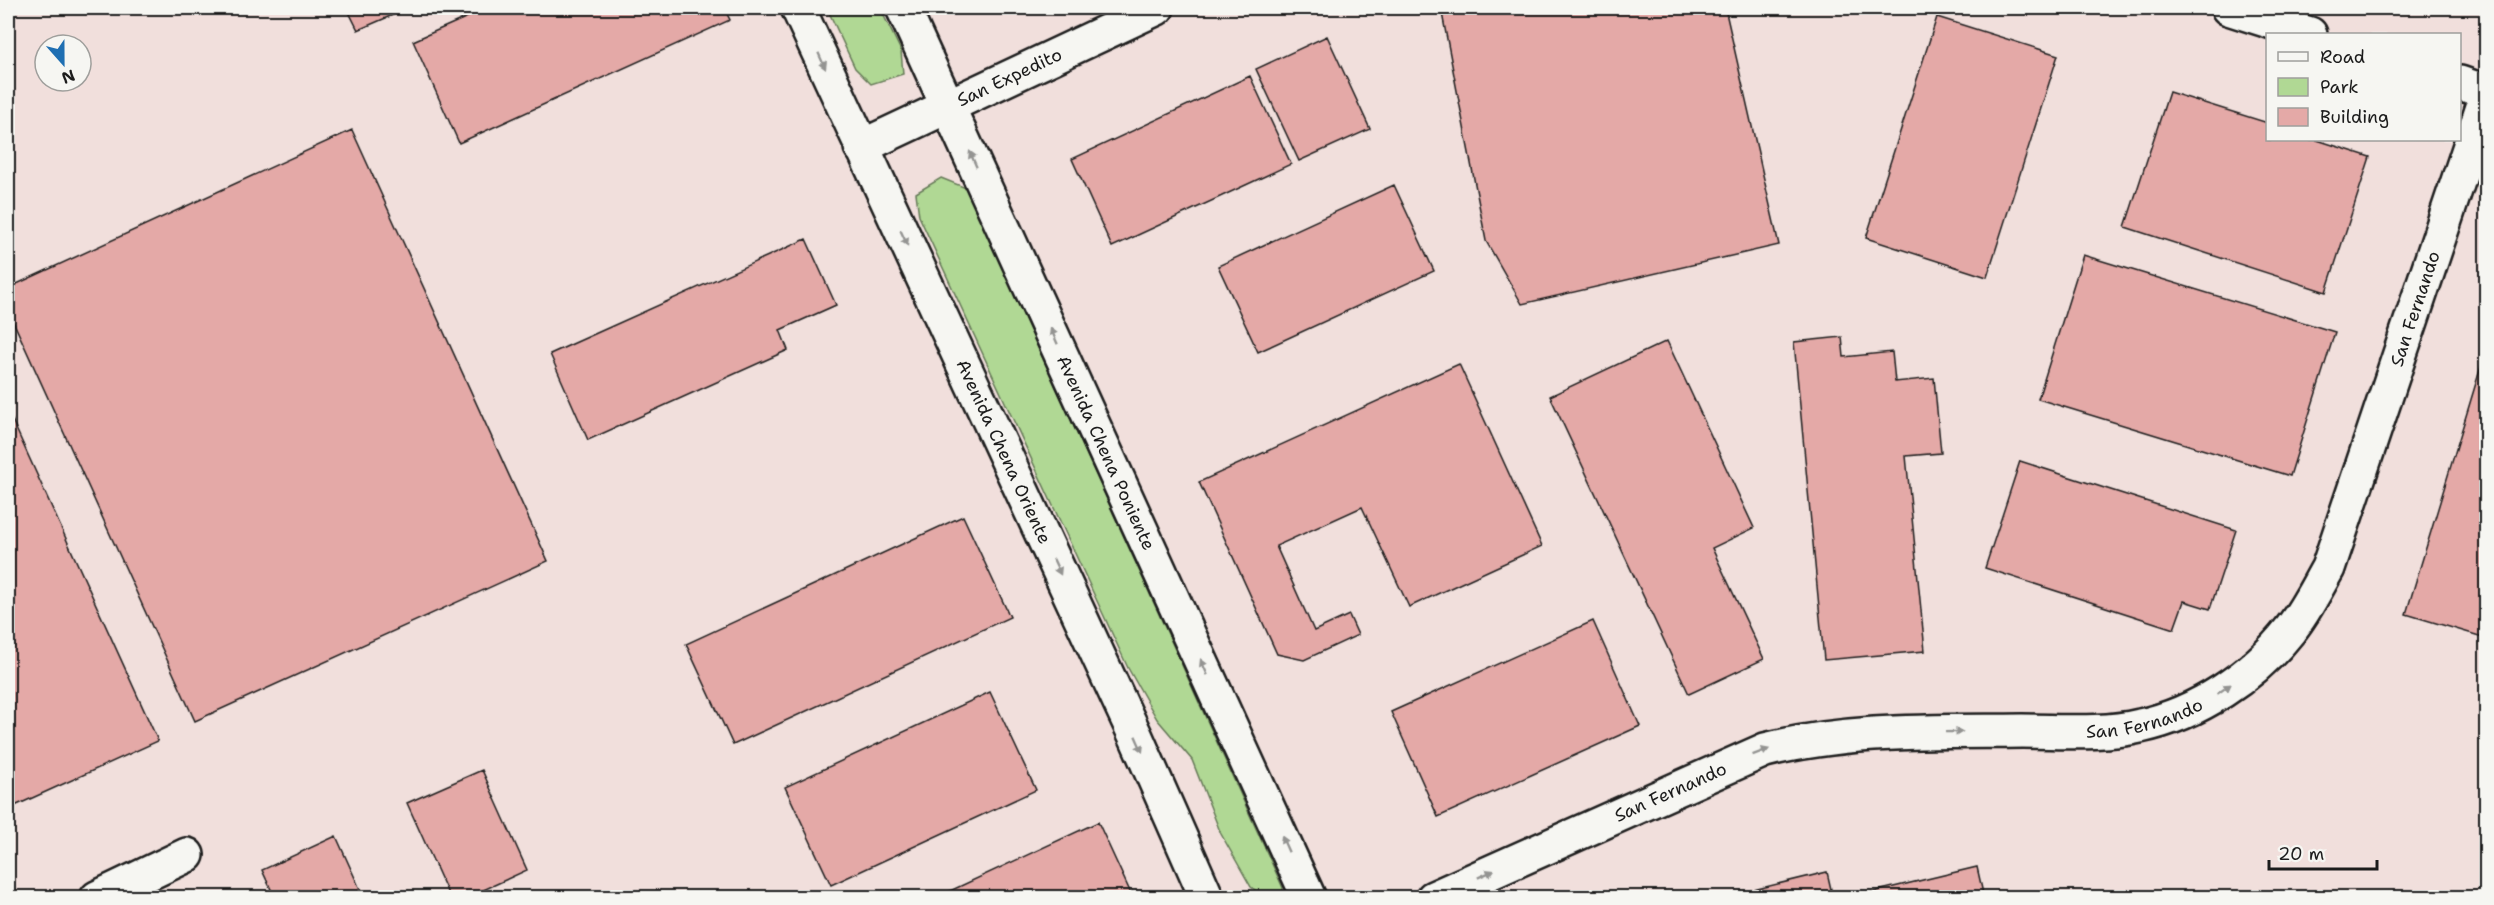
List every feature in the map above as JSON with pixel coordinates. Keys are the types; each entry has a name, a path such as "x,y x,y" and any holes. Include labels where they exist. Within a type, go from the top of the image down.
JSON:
{"street":[{"name":"Avenida Chena Oriente","path":"798,8 1136,736 1207,897"},
{"name":"Avenida Chena Poniente","path":"903,8 1309,897"},
{"name":"San Expedito","path":"861,147 1157,8"},
{"path":"2228,8 2307,33"},
{"path":"2461,83 2487,92"},
{"name":"San Fernando","path":"1433,897 1765,750 1793,743 1851,735 2104,731 2138,727 2167,719 2193,708 2242,675 2290,630 2328,568 2487,98"},
{"path":"97,897 187,855"}],"shaded area":[{"path":"8,8 2486,8 2486,897 8,897"}],"green space":[{"path":"827,8 880,8 901,51 903,74 871,84 855,68"},
{"path":"941,178 966,188 1283,888 1282,897 1265,897 1251,887 1221,834 1192,760 1157,719 1128,668 919,216 916,193"}],"building":[{"path":"347,8 409,8 358,30"},
{"path":"488,8 724,8 730,20 459,143 413,41"},
{"path":"1441,8 1725,8 1779,245 1522,304 1486,241"},
{"path":"1937,17 2058,55 1987,277 1866,238"},
{"path":"1327,36 1370,129 1299,161 1256,69"},
{"path":"1250,76 1291,164 1112,247 1072,159"},
{"path":"2169,92 2266,122 2266,141 2320,141 2370,157 2326,292 2125,227"},
{"path":"352,130 548,561 195,721 8,310 8,288"},
{"path":"1394,185 1434,271 1258,352 1218,266"},
{"path":"806,239 836,305 780,330 788,350 588,440 550,354"},
{"path":"2083,255 2335,332 2290,476 2038,399"},
{"path":"1842,337 1844,357 1892,352 1895,382 1934,378 1941,453 1906,456 1925,651 1824,660 1794,342"},
{"path":"1667,341 1754,528 1712,548 1764,659 1689,694 1550,396"},
{"path":"2486,350 2486,638 2406,614"},
{"path":"1459,364 1542,546 1409,607 1362,507 1276,546 1314,631 1349,615 1358,635 1304,660 1277,654 1199,482"},
{"path":"8,411 158,741 8,809"},
{"path":"2020,461 2236,530 2210,609 2184,601 2174,629 1985,568"},
{"path":"963,516 1010,617 733,745 686,644"},
{"path":"1593,621 1640,726 1438,817 1391,712"},
{"path":"990,692 1036,790 831,885 785,787"},
{"path":"482,770 527,870 466,898 450,898 407,803"},
{"path":"1098,822 1133,898 935,898"},
{"path":"336,836 364,898 275,898 262,870"},
{"path":"1977,867 1984,898 1848,898"},
{"path":"1827,872 1833,898 1720,898"}]}
